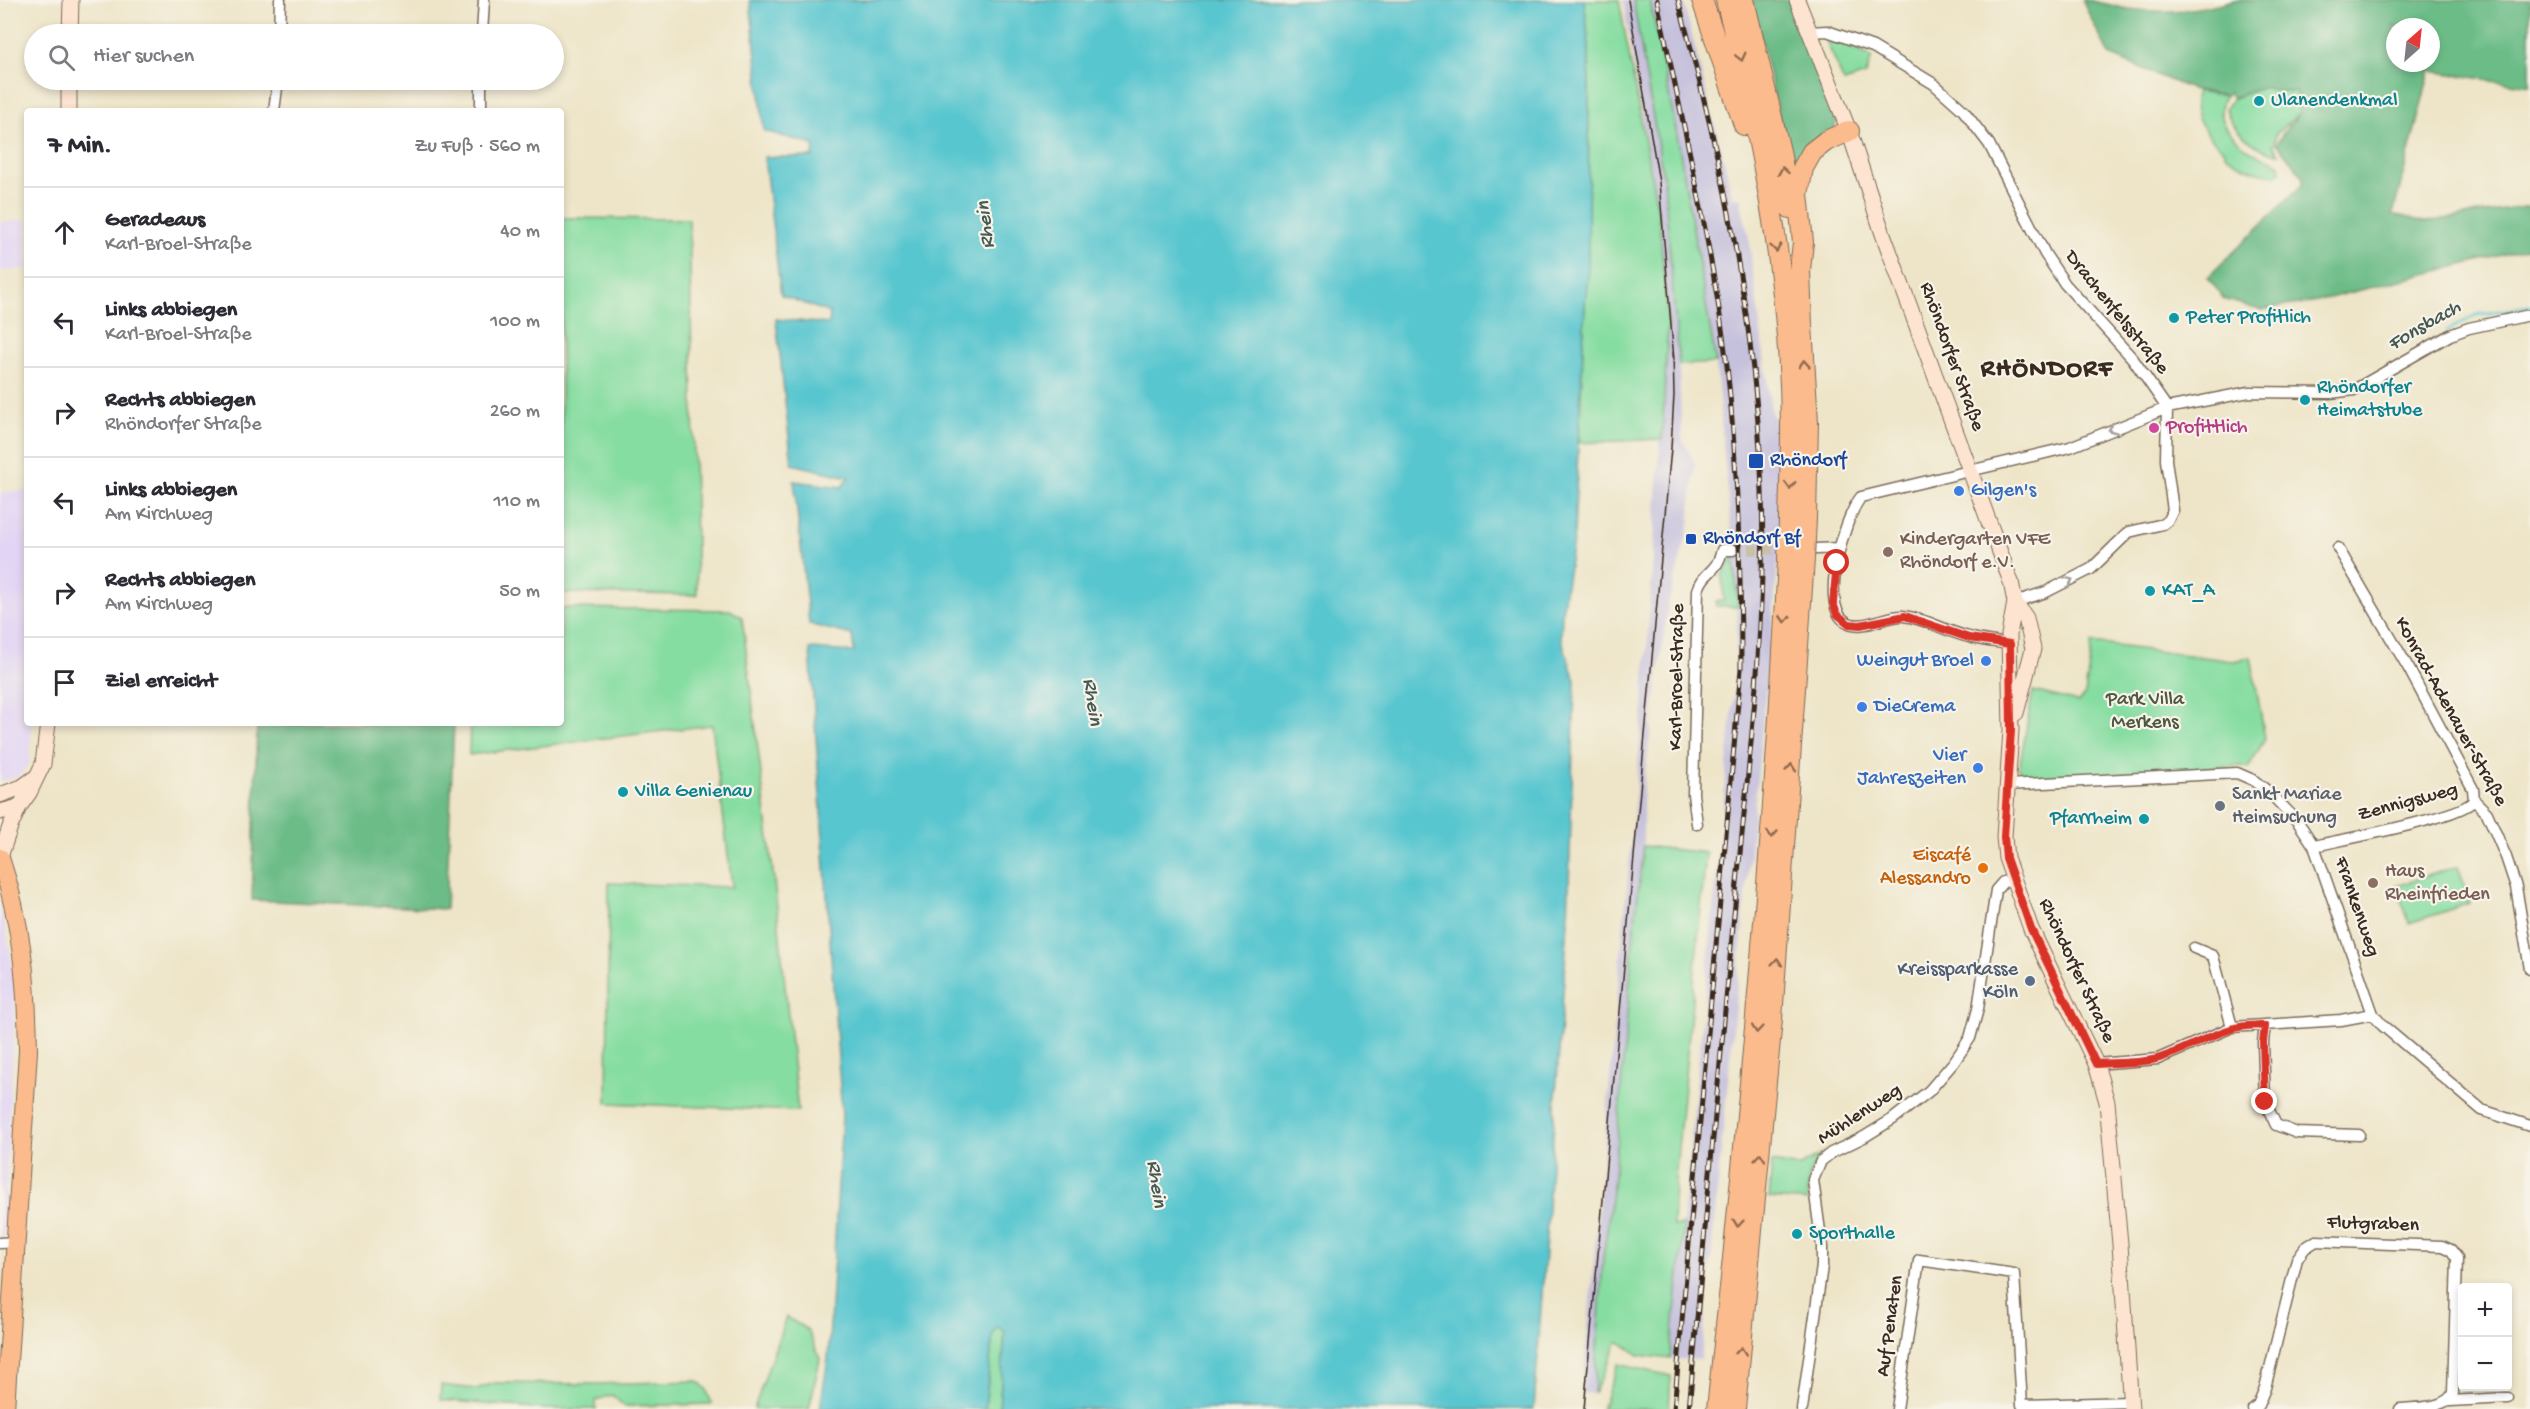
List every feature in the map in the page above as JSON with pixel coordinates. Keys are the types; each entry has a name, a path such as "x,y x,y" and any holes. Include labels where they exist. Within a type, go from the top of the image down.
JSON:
{"highway":[{"path":"1702,0 1771,208"},
{"path":"1726,0 1743,66 1771,208 1785,321 1798,520 1803,556 1772,1019 1735,1409"},
{"path":"1744,0 1780,152 1800,270 1808,422 1798,520"},
{"path":"1800,270 1803,242 1798,194 1803,168 1812,152 1826,141 1849,131"},
{"path":"1717,1409 1744,1170 1773,824 1803,556"}],"main road":[{"path":"70,24 71,0"},
{"name":"Rhöndorfer Straße","path":"1797,0 1849,131 1883,234 2011,582 2015,602 2009,639 2011,730 2004,837 2006,858 2031,929 2096,1064 2107,1102 2131,1405"},
{"path":"69,90 69,108"},
{"name":"Rhöndorfer Straße","path":"2011,730 2033,649 2026,618 2015,602"},
{"path":"2009,639 2019,627 2024,627 2030,632"},
{"path":"5,1409 8,1242 28,1051 28,1008 25,965 16,915 0,858 19,807 29,793 44,760 48,726"},
{"path":"0,795 22,787 36,777"},
{"path":"0,812 19,807"}],"street":[{"path":"279,24 280,0"},
{"path":"483,24 484,0"},
{"name":"Drachenfelsstraße","path":"1809,32 1827,31 1873,47 1934,84 1963,110 1989,144 2045,254 2065,284 2133,359 2167,408"},
{"path":"274,108 277,90"},
{"path":"481,90 481,108"},
{"path":"2009,639 1969,638 1905,616 1860,625 1849,624 1837,614 1833,603 1840,548 1855,507 1863,496 2070,447 2167,408 2249,392 2330,393 2354,390 2450,335 2469,328 2530,315"},
{"path":"2015,602 2046,592 2080,575 2091,569 2129,532 2163,524 2168,519 2173,510 2166,460 2167,408"},
{"path":"1803,556 1840,548"},
{"name":"Konrad-Adenauer-Straße","path":"2338,548 2409,669 2473,789 2474,800 2487,813 2516,887 2530,969"},
{"name":"Karl-Broel-Straße","path":"1697,824 1693,794 1698,590 1702,577 1716,569 1722,550 1733,550"},
{"name":"Frankenweg","path":"2007,785 2237,773 2253,780 2270,793 2298,822 2314,846 2373,1014 2387,1030 2482,1110 2530,1126"},
{"name":"Zennigsweg","path":"2314,846 2432,819 2467,807 2474,800"},
{"name":"Mühlenweg","path":"1802,1409 1822,1266 1822,1246 1813,1180 1821,1161 1831,1153 1893,1119 1929,1091 1954,1062 1970,1038 1978,1009 1996,890 2003,882 2012,880"},
{"path":"2194,948 2213,956 2232,1027"},
{"path":"2096,1064 2158,1059 2232,1027 2250,1024 2265,1026 2341,1020 2373,1014"},
{"path":"2265,1026 2263,1042 2265,1102 2276,1125 2297,1132 2360,1135"},
{"name":"Flutgraben","path":"2260,1408 2297,1259 2316,1241 2442,1246 2451,1250 2457,1258 2453,1393 2450,1401"},
{"name":"Auf Penaten","path":"1897,1409 1919,1260 2014,1274 2022,1405 2131,1405"},
{"path":"2400,1409 2442,1405 2450,1401 2508,1398"}],"shaded area":[{"path":"1623,0 1633,0 1664,181 1677,324 1682,439 1695,463 1689,528 1668,604 1643,788 1643,846 1614,1177 1603,1259 1594,1394 1582,1393 1644,697 1668,323 1659,218"},
{"path":"1650,0 1683,0 1733,198 1740,197 1749,239 1771,412 1781,430 1780,542 1701,1360 1670,1359 1735,681 1738,607 1716,363 1678,140"},
{"path":"24,220 24,268 0,271 0,222"},
{"path":"24,490 24,726 32,726 29,764 18,777 0,781 0,493"},
{"path":"0,902 14,973 15,1013 3,1238 0,1238"}],"green space":[{"path":"1584,0 1619,0 1659,218 1668,323 1662,439 1579,443 1588,275 1589,46"},
{"path":"1633,0 1650,0 1678,140 1716,363 1679,365 1664,181"},
{"path":"1752,0 1789,0 1836,119 1835,129 1792,174"},
{"path":"2082,0 2128,9 2168,11 2195,9 2235,0 2530,0 2530,86 2437,72 2440,72 2440,18 2386,18 2386,72 2430,72 2393,214 2425,222 2530,206 2530,248 2317,301 2260,310 2224,299 2208,277 2303,184 2303,176 2276,143 2299,113 2296,92 2282,92 2264,87 2233,98 2229,93 2225,96 2191,89 2109,55"},
{"path":"1833,40 1872,57 1866,75 1844,82 1827,43"},
{"path":"2264,87 2282,92 2296,92 2299,113 2276,134 2273,145 2279,154 2263,149 2246,139 2233,125 2226,109 2233,98"},
{"path":"2197,91 2225,96 2221,114 2228,130 2242,145 2280,164 2281,171 2277,175 2243,166 2225,154 2225,150 2212,139 2201,124 2195,108"},
{"path":"564,218 689,219 697,595 564,593"},
{"path":"1734,556 1738,607 1716,606 1716,601 1724,601 1722,575"},
{"path":"564,608 730,610 742,617 775,889 798,1111 607,1103 609,883 732,887 712,725 469,755 470,726 564,726"},
{"name":"Park Villa Merkens","path":"2092,643 2234,661 2251,657 2265,739 2248,768 2240,766 2033,781 2019,769 2033,691 2078,702 2085,694"},
{"path":"257,726 454,726 446,909 252,900"},
{"path":"1643,846 1706,853 1675,1181 1673,1226 1684,1225 1670,1359 1639,1355 1618,1341 1594,1394 1603,1259 1614,1177"},
{"path":"2458,866 2470,903 2409,923 2397,886"},
{"path":"1822,1154 1809,1176 1808,1201 1769,1198 1772,1162 1799,1167"},
{"path":"786,1317 808,1330 820,1359 809,1409 754,1409"},
{"path":"998,1327 1005,1332 999,1409 985,1409 993,1332"},
{"path":"1618,1364 1671,1376 1669,1409 1602,1409"},
{"path":"698,1381 706,1389 712,1404 624,1406 612,1395 596,1400 596,1409 546,1409 440,1400 441,1385 476,1389 495,1383 595,1384"}],"water":[{"name":"Rhein","path":"750,0 1584,0 1589,46 1588,275 1574,534 1562,612 1561,638 1575,680 1568,921 1534,1409 999,1409 1005,1332 998,1327 993,1332 985,1409 820,1409 828,1359 842,1116 810,649 854,652 852,635 809,624 794,481 842,487 848,477 792,464 776,319 829,324 830,313 781,295 764,157 813,157 814,145 764,131"}],"waterway":[{"name":"Fonsbach","path":"2447,331 2476,315 2530,306"}],"tunnel":[{"path":"1733,550 1793,549"}],"tram line":[{"path":"1628,0 1659,182 1674,360"},
{"path":"1584,1409 1671,448 1674,395 1673,352"}],"railway":[{"path":"1657,0 1705,228 1721,320 1731,404 1736,479 1741,631 1741,669 1674,1409"},
{"path":"1678,0 1723,182 1745,304 1759,428 1763,540 1752,736 1689,1409"}],"place":[{"name":"Ulanendenkmal","path":"2259,101"},
{"name":"Peter Profitlich","path":"2174,318"},
{"name":"Rhöndorfer Heimatstube","path":"2305,400"},
{"name":"Profittlich","path":"2154,428"},
{"name":"Rhöndorf","path":"1756,461"},
{"name":"Gilgen's","path":"1959,491"},
{"name":"Rhöndorf Bf","path":"1691,539"},
{"name":"Kindergarten VFE Rhöndorf e.V.","path":"1888,552"},
{"name":"KAT_A","path":"2150,591"},
{"name":"Weingut Broel","path":"1986,661"},
{"name":"DieCrema","path":"1862,707"},
{"name":"Vier Jahreszeiten","path":"1978,768"},
{"name":"Villa Genienau","path":"623,792"},
{"name":"Sankt Mariae Heimsuchung","path":"2220,806"},
{"name":"Pfarrheim","path":"2144,819"},
{"name":"Eiscafé Alessandro","path":"1983,868"},
{"name":"Haus Rheinfrieden","path":"2373,883"},
{"name":"Kreissparkasse Köln","path":"2030,981"},
{"name":"Sporthalle","path":"1797,1234"}],"district":[{"name":"RHÖNDORF","path":"2047,370"}],"route":[{"path":"1837,563 1833,603 1837,614 1849,624 1860,625 1905,616 1969,638 2010,644 2011,730 2004,837 2006,858 2031,929 2096,1064 2158,1059 2232,1027 2250,1024 2265,1026 2263,1042 2265,1102"}]}
